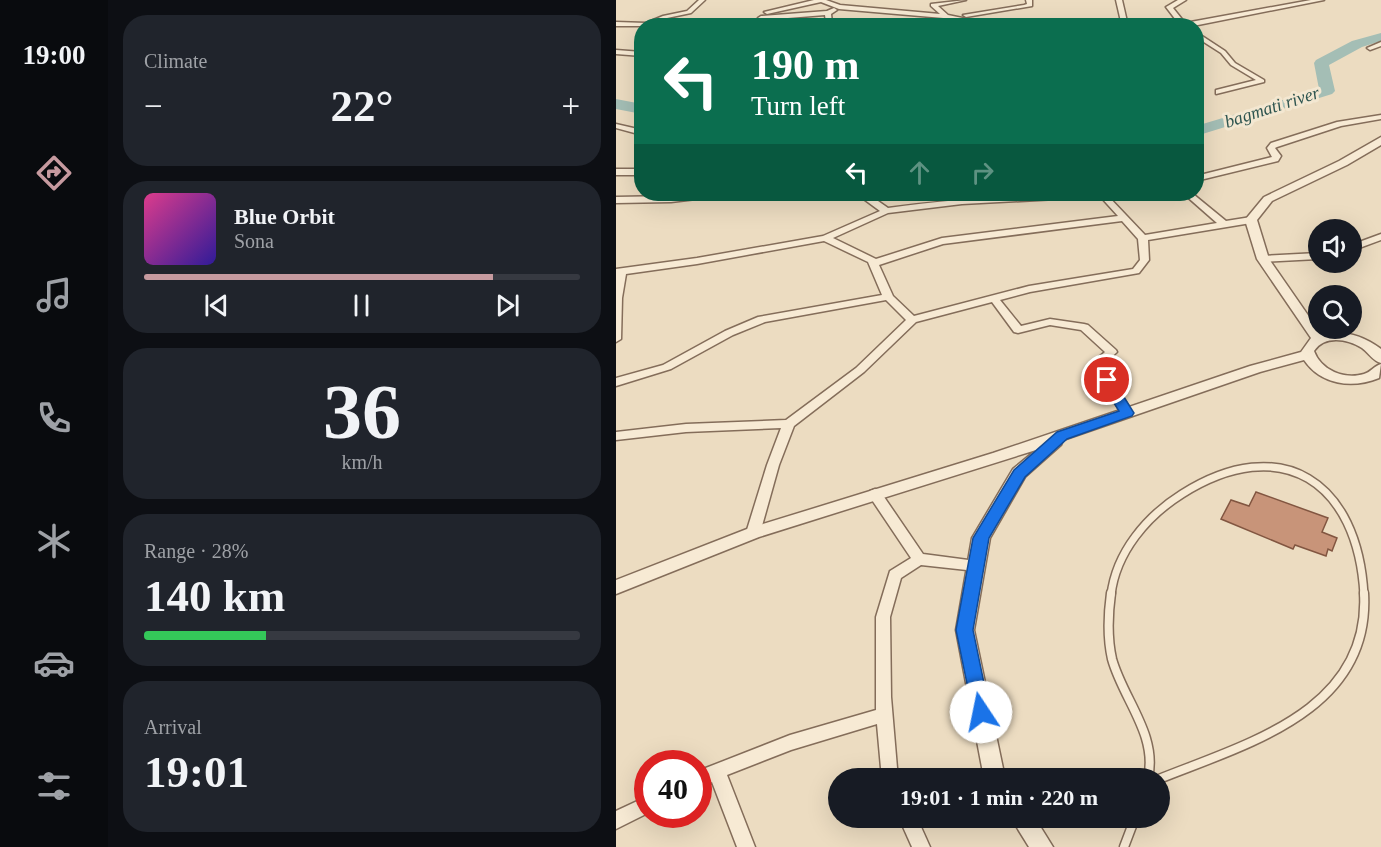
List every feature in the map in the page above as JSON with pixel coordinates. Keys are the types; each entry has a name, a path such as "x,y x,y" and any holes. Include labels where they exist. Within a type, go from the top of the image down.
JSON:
{"street":[{"path":"669,18 689,12 702,0"},
{"path":"761,18 772,10 822,0 840,7 956,18"},
{"path":"830,3 847,0"},
{"path":"925,0 951,17 1025,7 1030,5 1029,0"},
{"path":"933,5 963,0"},
{"path":"1119,0 1123,18"},
{"path":"1178,18 1170,6 1183,0"},
{"path":"1204,21 1318,0"},
{"path":"761,18 828,13 840,7"},
{"path":"828,13 828,18"},
{"path":"617,23 634,24"},
{"path":"1204,39 1224,52 1233,64 1262,81 1219,92"},
{"path":"1370,48 1381,44"},
{"path":"627,52 634,49"},
{"path":"616,52 634,53"},
{"path":"1204,177 1275,159 1277,156 1271,149 1274,145 1340,124 1381,117"},
{"path":"618,128 634,131"},
{"path":"1143,238 1251,220 1268,200 1283,190 1343,163 1381,140"},
{"path":"616,172 634,172"},
{"path":"616,200 634,200"},
{"path":"873,201 886,211"},
{"path":"616,339 619,271 697,261 825,238 886,211 962,201"},
{"path":"753,533 773,465 789,424 860,370 912,320 1058,282 1136,271 1142,267 1146,257 1143,238 1108,201"},
{"path":"1196,201 1223,224"},
{"path":"875,263 942,241 1124,218"},
{"path":"1251,220 1263,259 1308,324"},
{"path":"1362,244 1381,237"},
{"path":"825,238 866,256 875,263 888,297 912,320"},
{"path":"1263,259 1308,257"},
{"path":"616,382 667,367 729,333 762,319 888,297"},
{"path":"994,298 1018,330 1050,322 1084,327 1112,352 1097,364 1127,413"},
{"path":"1318,339 1311,344 1308,355 1316,367 1333,376 1355,380 1379,366 1365,344 1351,339"},
{"path":"616,587 753,533 1062,436 1255,369 1308,355"},
{"path":"616,436 686,428 789,424"},
{"path":"992,768 965,630 981,538 1019,473 1062,436"},
{"path":"876,494 919,558"},
{"path":"889,768 884,715 883,617 895,575 919,558 976,566"},
{"path":"712,773 790,743 884,715"},
{"path":"717,771 746,847"},
{"path":"616,820 634,811"},
{"path":"912,828 921,847"},
{"path":"1029,828 1042,847"}],"lane":[{"path":"1150,768 1150,748 1110,649 1108,615 1113,580 1129,544 1170,500 1196,484 1226,472 1256,465 1271,464 1285,467 1306,476 1322,487 1337,502 1357,546 1363,571 1365,607 1363,632 1351,661 1319,701 1289,723 1170,774"},
{"path":"1124,847 1131,828"}],"building":[{"path":"1256,492 1328,518 1322,532 1337,538 1332,551 1328,549 1326,556 1295,545 1293,549 1221,519 1231,500 1249,506"}],"waterway":[{"name":"bagmati river","path":"1204,129 1327,91 1321,63 1357,44 1381,37"},
{"name":"bagmati river","path":"616,104 634,107"}],"route":[{"path":"981,712 965,630 981,538 1019,473 1062,436 1127,413 1107,380"}]}
